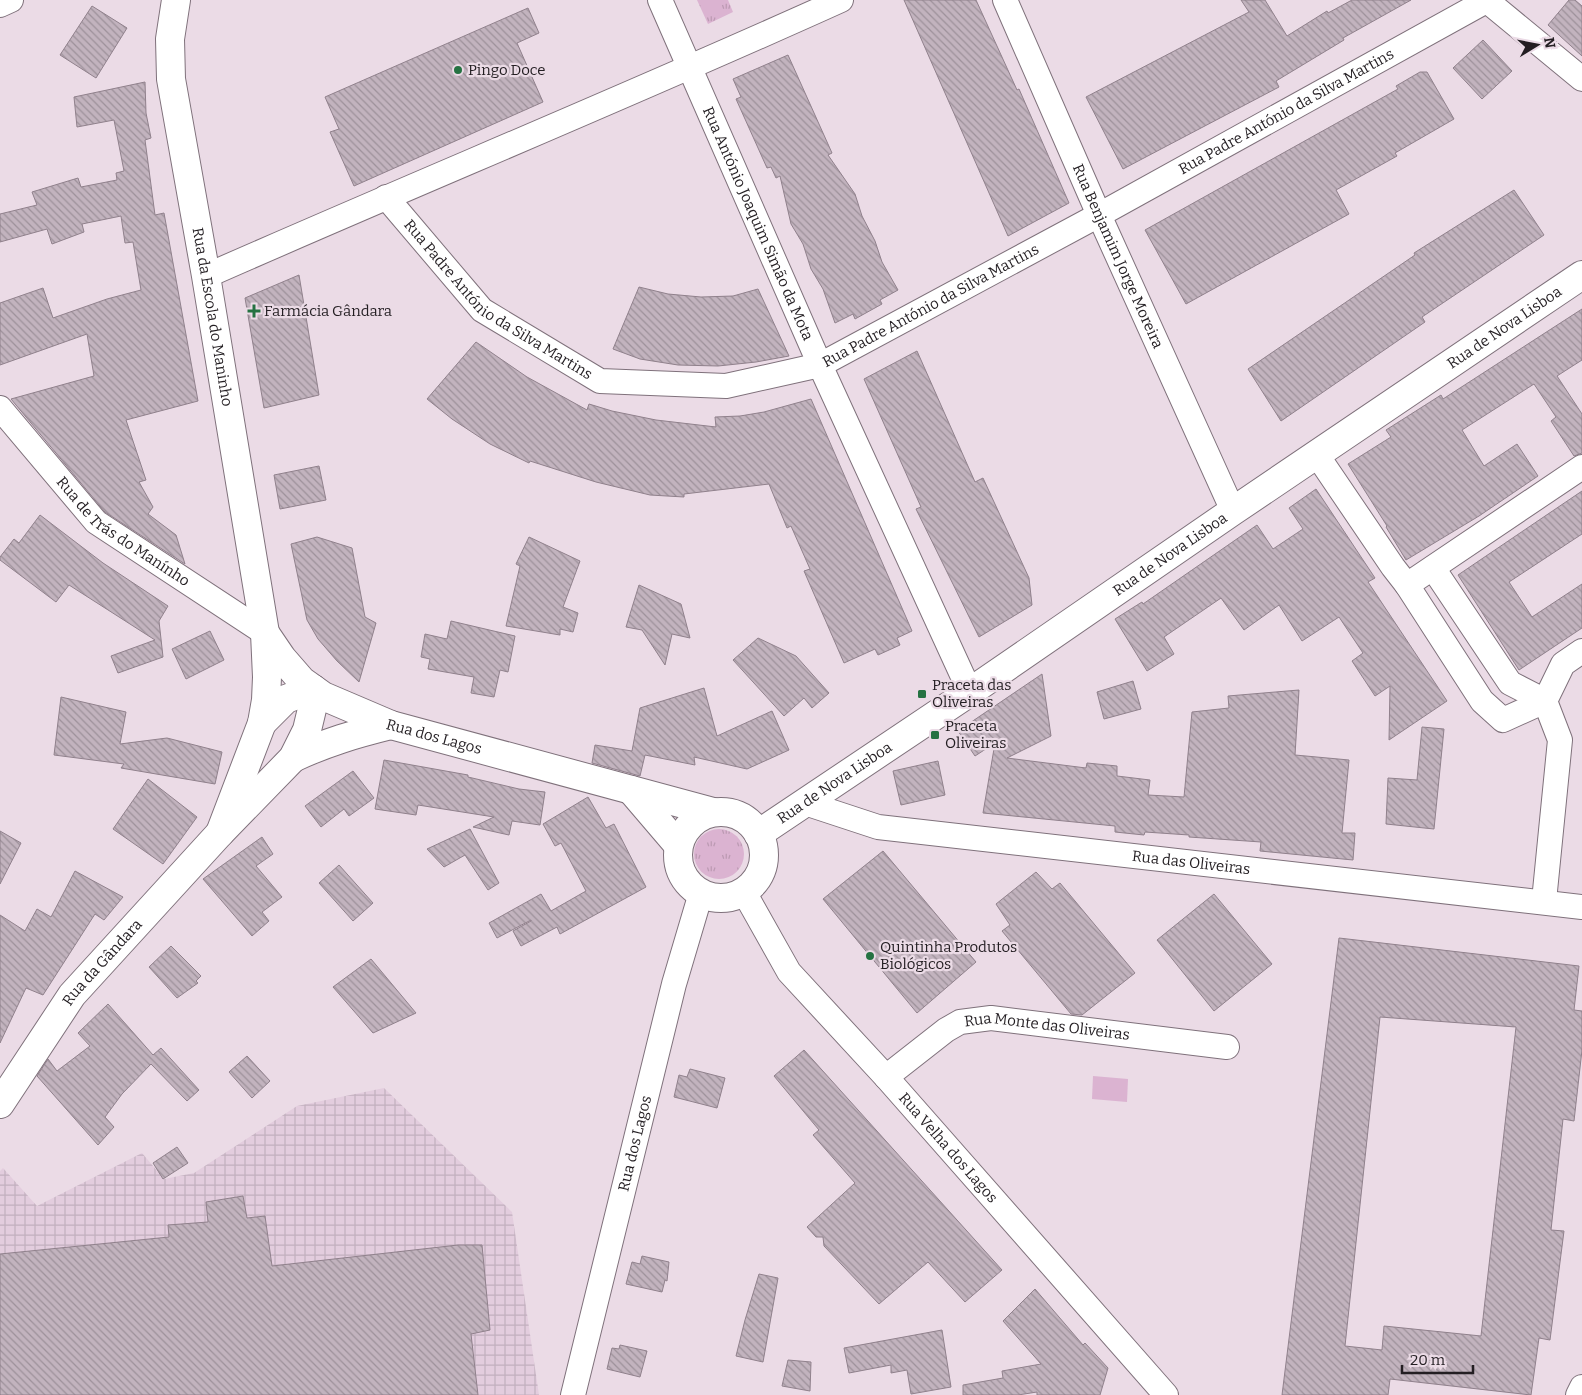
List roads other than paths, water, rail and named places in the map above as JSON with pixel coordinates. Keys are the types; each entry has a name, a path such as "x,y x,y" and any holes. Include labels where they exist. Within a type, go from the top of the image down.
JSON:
{"main road":[{"name":"Rua da Escola do Maninho","path":"176,0 170,39 171,79 206,276 265,633"},
{"name":"Rua de Nova Lisboa","path":"758,834 970,692 1582,275"},
{"name":"Rua dos Lagos","path":"265,633 282,658 302,681 324,696 391,724 631,790"},
{"name":"Rua da Gândara","path":"220,833 262,723 267,677 265,633"},
{"name":"Rua da Gândara","path":"0,1104 72,995 220,833 293,758 307,730 312,709 313,689 286,699 262,723"},
{"name":"Rua da Gândara","path":"293,758 345,736 391,724"},
{"path":"631,790 713,812 730,812 746,819 758,834 764,848 763,864 756,880 744,892 728,898 712,898 696,891 684,878 678,862 678,846 685,830 698,818 713,812"},
{"path":"631,790 678,846"}],"street":[{"path":"0,5 11,0"},
{"name":"Rua António Joaquim Simão da Mota","path":"660,0 820,365 970,692"},
{"path":"206,276 386,197 690,68 841,0"},
{"name":"Rua Benjamim Jorge Moreira","path":"1006,0 1099,215 1233,511"},
{"path":"1486,0 1582,79"},
{"name":"Rua Padre António da Silva Martins","path":"386,197 482,310 600,382 726,386 820,365 1099,215 1486,0"},
{"name":"Rua de Trás do Manínho","path":"0,408 96,522 265,633"},
{"path":"1317,455 1407,585 1482,702 1503,720 1545,701 1582,651"},
{"path":"1407,585 1582,467"},
{"path":"1433,568 1510,683 1545,701 1560,740 1544,902"},
{"path":"1482,702 1510,683"},
{"name":"Rua das Oliveiras","path":"805,803 878,827 1582,907"},
{"name":"Rua Velha dos Lagos","path":"744,892 789,972 886,1077 1166,1395"},
{"name":"Rua dos Lagos","path":"573,1395 674,984 701,893"},
{"name":"Rua Monte das Oliveiras","path":"886,1077 946,1030 960,1022 990,1018 1226,1047"},
{"path":"1578,1395 1582,1387"}],"place":[{"name":"Pingo Doce","path":"458,70"},
{"name":"Farmácia Gândara","path":"254,311"},
{"name":"Praceta das Oliveiras","path":"922,694"},
{"name":"Praceta Oliveiras","path":"935,735"},
{"name":"Quintinha Produtos Biológicos","path":"870,956"}]}
